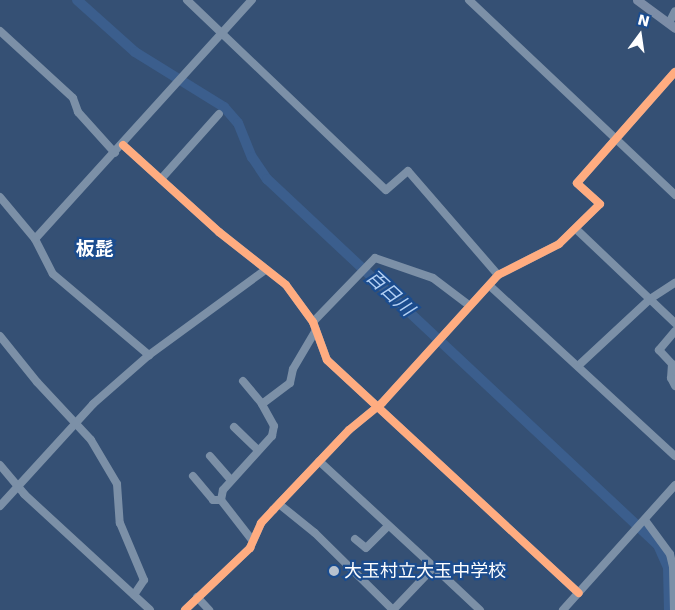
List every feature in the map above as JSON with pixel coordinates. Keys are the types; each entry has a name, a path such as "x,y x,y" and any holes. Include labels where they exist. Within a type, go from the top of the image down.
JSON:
{"main road":[{"path":"637,0 673,18"}],"street":[{"path":"187,0 386,190 408,170 498,275"},
{"path":"35,239 123,145 182,76 252,0"},
{"path":"469,0 675,195"},
{"path":"0,31 72,98 78,112 115,153"},
{"path":"184,610 250,548 261,523 349,430 378,407 498,275 544,253 576,229 600,204 577,183 675,72"},
{"path":"161,179 219,114"},
{"path":"123,145 265,270 286,285 314,322 327,360 579,593"},
{"path":"0,197 35,239 53,274 149,355"},
{"path":"576,229 675,323"},
{"path":"314,322 363,267 375,258 412,269 433,278 470,306"},
{"path":"0,506 93,404 149,355 265,270"},
{"path":"578,366 650,299 675,284"},
{"path":"490,286 675,456"},
{"path":"262,404 290,383 293,369 316,330"},
{"path":"675,331 659,350 672,364 672,381 675,386"},
{"path":"0,336 91,440 120,490 120,523 144,580 134,595"},
{"path":"243,381 262,404 274,430 223,490 221,500 252,540"},
{"path":"234,427 258,450"},
{"path":"210,456 231,480"},
{"path":"318,461 480,610"},
{"path":"0,465 17,487 150,610"},
{"path":"193,476 213,500 221,500"},
{"path":"563,610 675,485"},
{"path":"280,504 315,533 393,610 434,568"},
{"path":"643,521 670,554 674,567 674,610"},
{"path":"356,539 366,548 388,526"},
{"path":"197,597 209,610"}],"waterway":[{"name":"百日川","path":"77,0 135,52 224,107 238,123 252,157 267,179 658,545 668,567 669,610"}],"cycle path":[{"path":"185,610 250,548 261,523 349,430 382,403 498,275 559,244 600,204 577,183 675,72"},
{"path":"123,145 219,232 286,285 313,322 327,360 579,593"}],"place":[{"name":"大玉村立大玉中学校","path":"334,571"}],"district":[{"name":"板髭","path":"95,249"}]}
